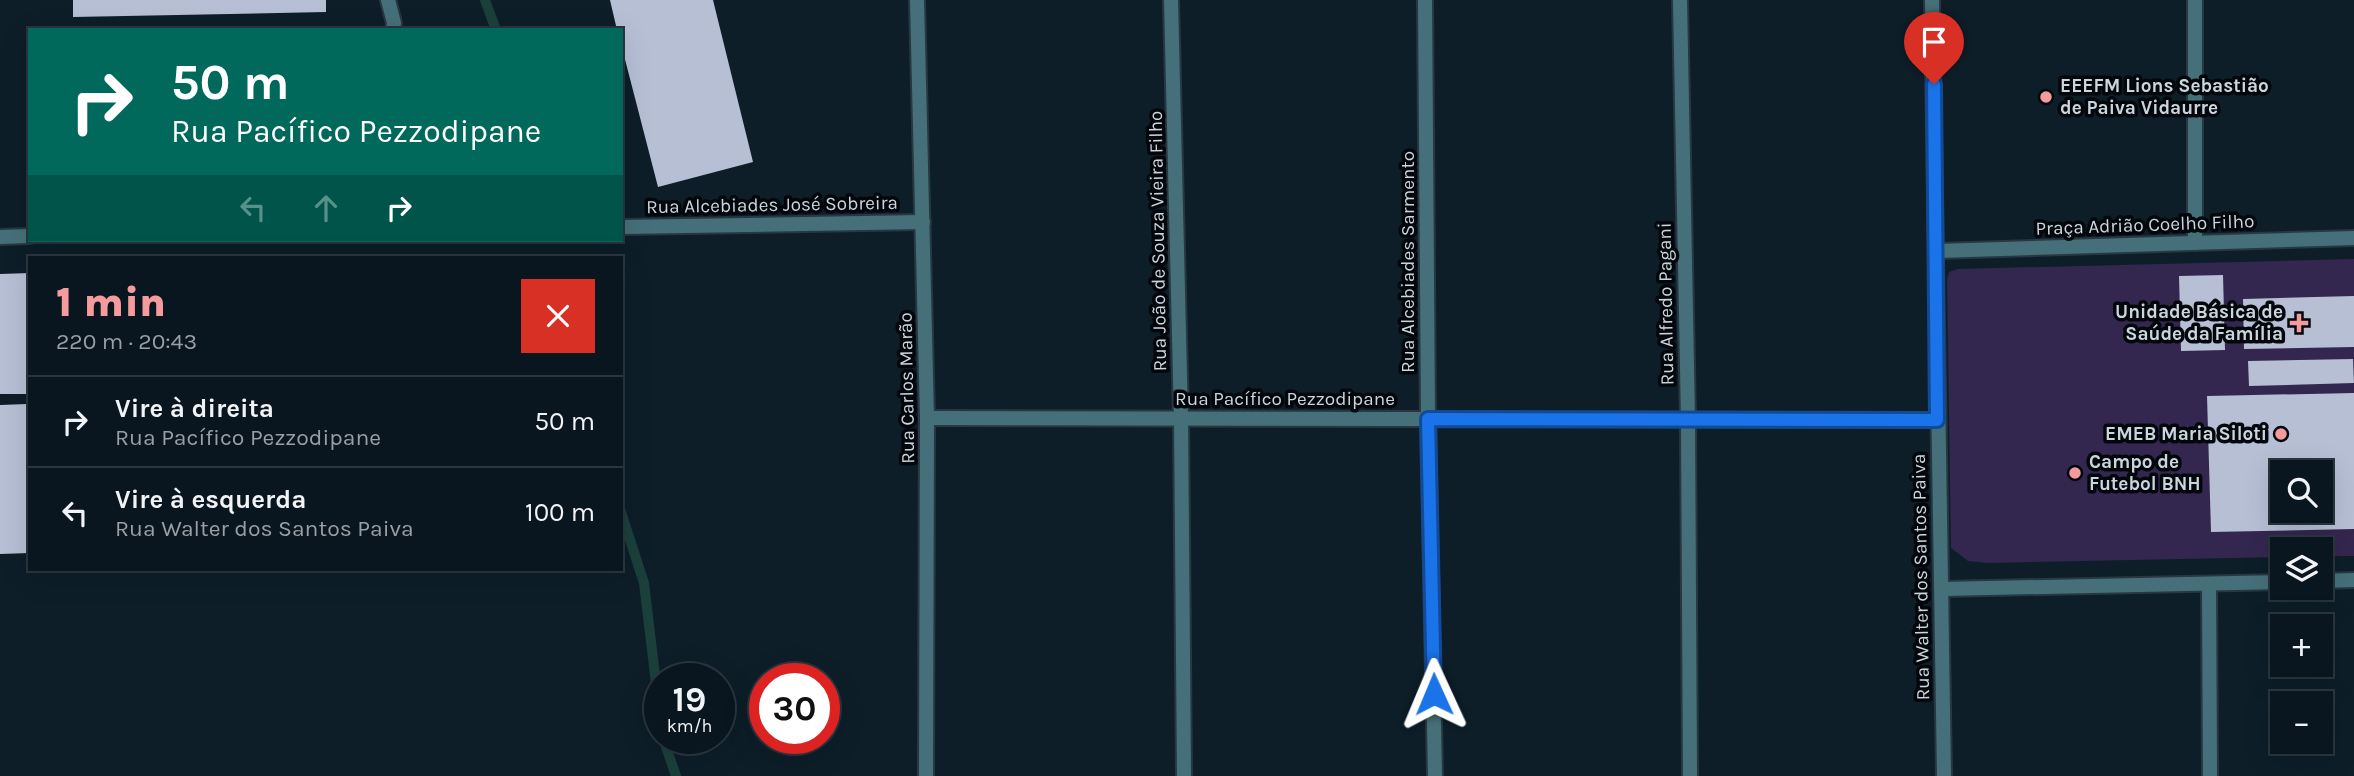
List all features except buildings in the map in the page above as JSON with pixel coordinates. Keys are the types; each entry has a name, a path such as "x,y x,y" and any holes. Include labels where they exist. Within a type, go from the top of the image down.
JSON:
{"street":[{"path":"388,0 393,28"},
{"name":"Rua Carlos Marão","path":"917,0 927,418 926,776"},
{"name":"Rua João de Souza Vieira Filho","path":"1171,0 1181,418 1185,776"},
{"name":"Rua Alcebiades Sarmento","path":"1425,0 1428,419 1436,776"},
{"name":"Rua Alfredo Pagani","path":"1680,0 1688,419 1690,776"},
{"name":"Rua Walter dos Santos Paiva","path":"1932,0 1944,776"},
{"path":"2195,0 2195,243"},
{"name":"Rua Alcebiades José Sobreira","path":"623,227 923,222"},
{"path":"0,237 28,236"},
{"name":"Praça Adrião Coelho Filho","path":"1937,251 2354,238"},
{"name":"Rua Pacífico Pezzodipane","path":"927,418 1937,420"},
{"path":"2333,581 2354,580"},
{"path":"1942,589 2270,582"},
{"path":"2209,584 2210,776"}],"shaded area":[{"path":"2354,259 2354,556 2333,556 2333,537 2270,537 2270,557 1988,563 1968,561 1951,548 1949,272 1958,269"}],"waterway":[{"path":"485,0 495,28"},
{"path":"623,518 644,583 654,663"},
{"path":"668,754 676,776"}],"place":[{"name":"EEEFM Lions Sebastião de Paiva Vidaurre","path":"2046,97"},
{"name":"Unidade Básica de Saúde da Família","path":"2299,323"},
{"name":"EMEB Maria Siloti","path":"2281,434"},
{"name":"Campo de Futebol BNH","path":"2075,473"}],"route":[{"path":"1434,694 1428,419 1937,420 1934,84"}]}
